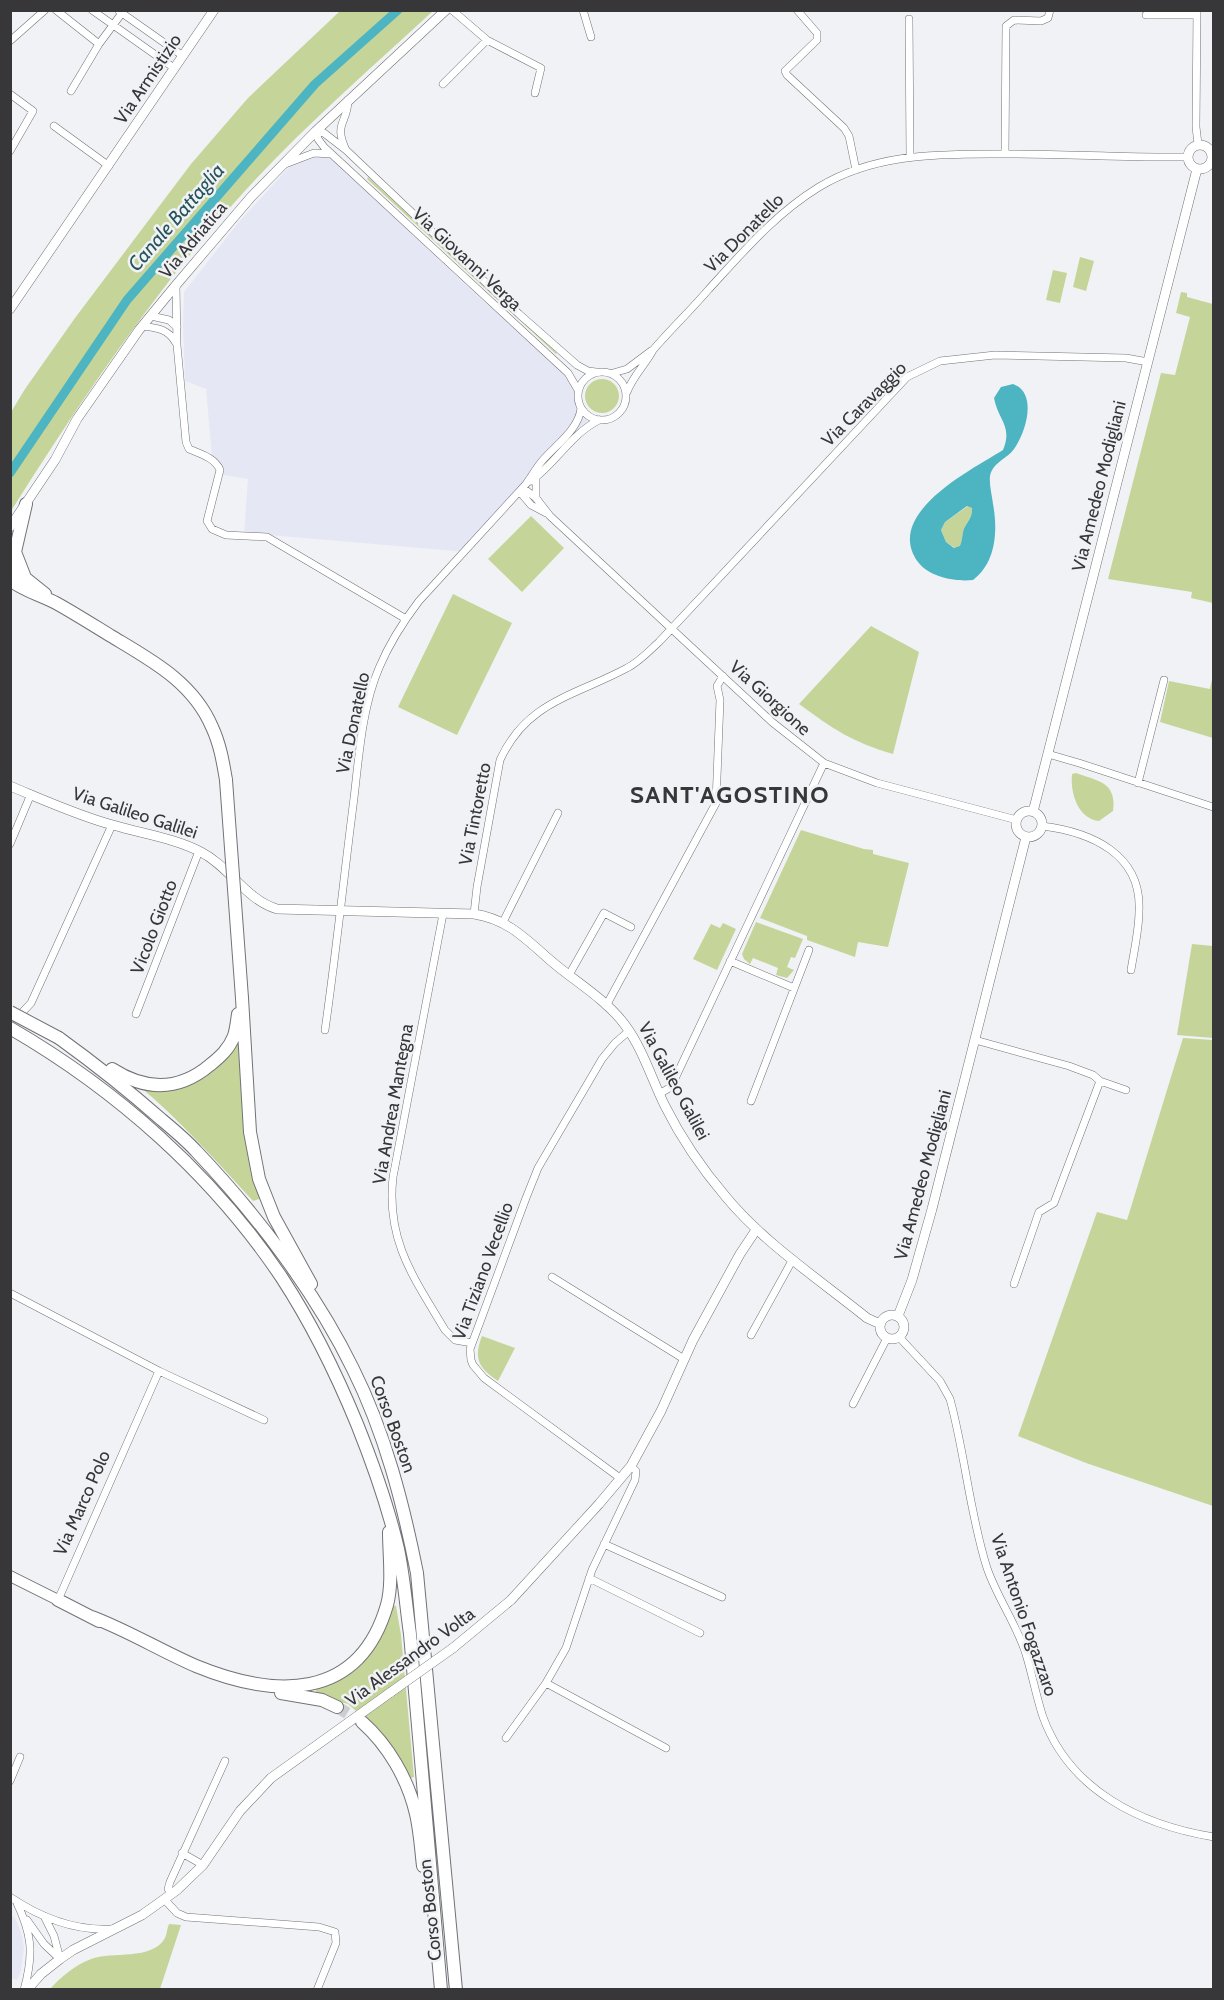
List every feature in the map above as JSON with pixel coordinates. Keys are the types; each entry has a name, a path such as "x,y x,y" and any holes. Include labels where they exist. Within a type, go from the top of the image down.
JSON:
{"highway":[{"path":"15,582 15,552 26,504"},
{"path":"10,566 15,582 156,662 193,695 212,727 226,780 250,1132 259,1179 274,1217 335,1327 353,1368"},
{"path":"59,1038 88,1051 125,1077 142,1084 171,1085 199,1075 223,1055 234,1036 242,998"},
{"name":"Corso Boston","path":"12,1020 59,1038 105,1072 195,1149 254,1217 303,1284 353,1368 387,1453 417,1573 456,1989"},
{"name":"Corso Boston","path":"12,1020 103,1088 142,1121 185,1162 241,1223 282,1279 312,1328 340,1382 364,1440 388,1511 403,1577 441,1989"},
{"path":"92,1617 123,1629 196,1666 240,1680 292,1688 327,1679 342,1672 355,1662 375,1637 387,1603 388,1511"},
{"path":"57,1600 192,1671 240,1687 322,1700 337,1707"},
{"path":"362,1722 372,1731 393,1759 405,1781 416,1813 427,1894 436,1921"}],"main road":[{"path":"10,1575 57,1600"}],"street":[{"path":"10,41 45,10"},
{"path":"56,10 99,44"},
{"path":"92,10 174,68"},
{"name":"Via Armistizio","path":"10,309 214,10"},
{"name":"Via Adriatica","path":"10,528 55,460 77,419 142,326 176,285 232,219 316,130 446,10"},
{"path":"452,10 487,40 541,68 535,93"},
{"path":"583,10 591,37"},
{"path":"797,10 817,33 817,40 785,71 844,128 849,136 856,170"},
{"path":"1005,153 1006,26 1014,20 1041,21 1047,18 1050,10"},
{"path":"71,91 99,44 114,26 120,12 183,56"},
{"path":"1146,15 1197,13 1196,127 1198,144"},
{"path":"909,19 910,156"},
{"path":"443,84 487,40"},
{"path":"10,94 33,111 10,151"},
{"path":"346,150 341,140 340,128 348,110 348,100"},
{"path":"54,126 109,166"},
{"name":"Via Giovanni Verga","path":"316,130 346,150 544,337 577,365 588,371 596,372"},
{"name":"Via Giovanni Verga","path":"316,130 318,139 331,154 568,373 578,390"},
{"path":"1198,144 1209,149 1213,157 1208,166 1197,169 1190,164 1188,157 1192,147 1198,144"},
{"path":"283,164 314,153 331,154"},
{"name":"Via Donatello","path":"523,488 544,472 582,430 599,420 606,420 619,414 626,402 630,382 653,350 754,239 773,221 821,186 856,170 910,156 1005,153 1188,157"},
{"name":"Via Amedeo Modigliani","path":"1033,812 1197,169"},
{"path":"176,285 177,345 187,446 207,456 218,465 220,470 207,521 212,529 226,534 267,537 406,619"},
{"path":"151,316 169,320 177,327"},
{"path":"142,326 156,327 166,331 177,345"},
{"name":"Via Donatello","path":"613,374 627,369 641,356 653,350"},
{"name":"Via Caravaggio","path":"672,628 892,392 907,377 921,369 940,361 995,355 1126,358 1148,362"},
{"path":"599,420 585,414 578,402 578,390 585,378 603,371 613,374 623,382 627,392"},
{"name":"Via Donatello","path":"340,911 359,755 369,703 379,668 406,619 430,587 509,504 538,465 575,426 580,416 580,408"},
{"path":"536,478 536,498"},
{"name":"Via Giorgione","path":"523,488 536,498 550,516 772,722 824,763 877,783 1017,820"},
{"name":"Via Giorgione","path":"523,488 531,505"},
{"name":"Via Giorgione","path":"509,504 531,505 550,516"},
{"name":"Via Tintoretto","path":"474,914 500,760 507,745 538,711 550,703 628,668 672,628"},
{"path":"606,1006 716,803 720,700 717,686 723,676"},
{"path":"1138,783 1164,680"},
{"path":"1048,754 1213,807"},
{"path":"660,1094 671,1087 824,763"},
{"name":"Via Galileo Galilei","path":"10,786 112,825 166,839 199,851 215,860 245,891 266,905 277,909 474,914 503,922 606,1006 629,1031 684,1140 726,1197 756,1230 867,1318 880,1324"},
{"path":"10,844 31,794"},
{"path":"1024,812 1033,812 1041,818 1042,826 1037,835 1026,837 1017,830 1017,820 1024,812"},
{"path":"503,922 558,813"},
{"path":"12,1020 32,1003 112,825"},
{"path":"1042,826 1086,836 1105,845 1126,864 1138,892 1139,910 1131,970"},
{"name":"Via Amedeo Modigliani","path":"898,1316 912,1280 932,1209 1026,837"},
{"name":"Vicolo Giotto","path":"136,1014 199,851"},
{"path":"325,1030 340,911"},
{"path":"569,975 603,913 631,927"},
{"name":"Via Andrea Mantegna","path":"443,914 393,1177 392,1208 394,1227 402,1254 444,1330 455,1340 472,1343"},
{"path":"751,1101 809,950"},
{"path":"730,961 794,988"},
{"name":"Via Tiziano Vecellio","path":"620,1478 484,1378 476,1371 471,1359 472,1343 538,1168 602,1059 629,1031"},
{"path":"975,1040 1069,1066 1126,1090"},
{"path":"1014,1284 1039,1212 1054,1203 1100,1081"},
{"name":"Via Alessandro Volta","path":"26,1989 41,1974 73,1950 142,1915 167,1897 203,1865 240,1811 271,1778 453,1648 511,1600 631,1466 647,1439 684,1359 740,1254 756,1230"},
{"path":"751,1335 793,1259"},
{"path":"552,1277 684,1359"},
{"path":"10,1293 159,1371 264,1420"},
{"path":"887,1316 898,1316 904,1328 898,1337 887,1338 882,1333 880,1324 887,1316"},
{"name":"Via Antonio Fogazzaro","path":"898,1337 940,1381 950,1399 987,1566 1021,1641 1043,1717 1060,1750 1070,1765 1092,1787 1114,1803 1136,1815 1167,1826 1214,1837"},
{"path":"853,1404 887,1338"},
{"name":"Via Marco Polo","path":"57,1600 159,1371"},
{"name":"Via Alessandro Volta","path":"506,1738 546,1683 566,1648 589,1578 635,1480 636,1471 631,1466"},
{"path":"604,1544 722,1597"},
{"path":"589,1578 700,1633"},
{"path":"546,1683 666,1748"},
{"path":"10,1781 21,1757"},
{"path":"225,1761 182,1853 170,1882 167,1897 177,1913 186,1917 319,1927 335,1932 336,1943 317,1989"},
{"path":"182,1853 203,1865"},
{"path":"13,1899 64,1925 98,1930 118,1928"},
{"path":"13,1899 44,1944 60,1959"},
{"path":"43,1915 54,1936 60,1959"},
{"path":"25,1918 31,1949 26,1989"}],"shaded area":[{"path":"317,154 334,159 484,302 522,330 580,388 577,398 580,410 589,420 467,552 244,533 248,479 218,474 213,467 206,389 185,381 184,292 238,223 290,166 299,161 311,159"},
{"path":"10,1913 21,1932 24,1948 21,1971 17,1980 11,1978"}],"green space":[{"path":"340,11 433,11 289,145 211,230 179,268 120,347 64,428 11,511 11,412 25,389 75,318 191,164 248,98"},
{"path":"368,177 557,353 367,179"},
{"path":"1080,257 1094,261 1086,291 1073,287"},
{"path":"1053,270 1067,273 1060,303 1046,300"},
{"path":"1181,292 1187,293 1187,297 1213,304 1213,603 1191,598 1192,592 1108,579 1161,373 1175,375 1190,317 1176,313"},
{"path":"602,379 614,384 619,396 614,408 602,413 590,408 585,396 590,384"},
{"path":"968,506 972,508 971,515 964,529 960,547 955,548 946,542 941,530 945,522"},
{"path":"531,516 564,548 522,592 488,559"},
{"path":"453,594 512,623 457,735 398,707"},
{"path":"871,626 919,652 893,754 843,734 799,704"},
{"path":"1213,675 1213,738 1160,722 1169,681 1210,689"},
{"path":"1076,773 1104,784 1112,794 1113,811 1099,821 1086,815 1077,804 1072,789 1072,774"},
{"path":"801,830 873,850 873,854 909,863 888,947 858,942 855,957 807,940 807,936 760,918"},
{"path":"756,922 803,939 795,958 791,957 787,967 794,970 787,978 776,975 778,968 753,958 750,964 744,959 742,954"},
{"path":"723,923 736,929 717,970 693,959 711,924 720,928"},
{"path":"1192,944 1213,946 1213,1038 1177,1035"},
{"path":"242,1000 262,1198 253,1201 184,1127 139,1086 172,1088 189,1084 213,1068 227,1044"},
{"path":"1183,1038 1213,1040 1213,1506 1086,1463 1018,1436 1097,1212 1127,1220"},
{"path":"482,1336 515,1348 498,1381 486,1372 478,1357"},
{"path":"391,1605 396,1606 401,1635 414,1777 408,1779 374,1726 348,1704 316,1695 316,1687 333,1680"},
{"path":"169,1924 181,1925 160,1989 50,1989 69,1972 91,1959 151,1950 165,1938"}],"water":[{"path":"1013,384 1021,389 1027,404 1027,414 1026,423 1014,449 994,467 990,476 995,514 994,546 991,556 981,573 973,580 958,580 935,575 918,562 910,544 912,527 921,511 935,496 971,469 1003,450 1006,442 1006,429 994,398 1001,387","holes":["967,506 972,508 960,546 954,548 946,542 941,530 945,522"]}],"waterway":[{"name":"Canale Battaglia","path":"10,473 127,300 315,84 398,10"}],"tunnel":[{"path":"337,1707 362,1722"}],"district":[{"name":"SANT'AGOSTINO","path":"730,794"}]}
